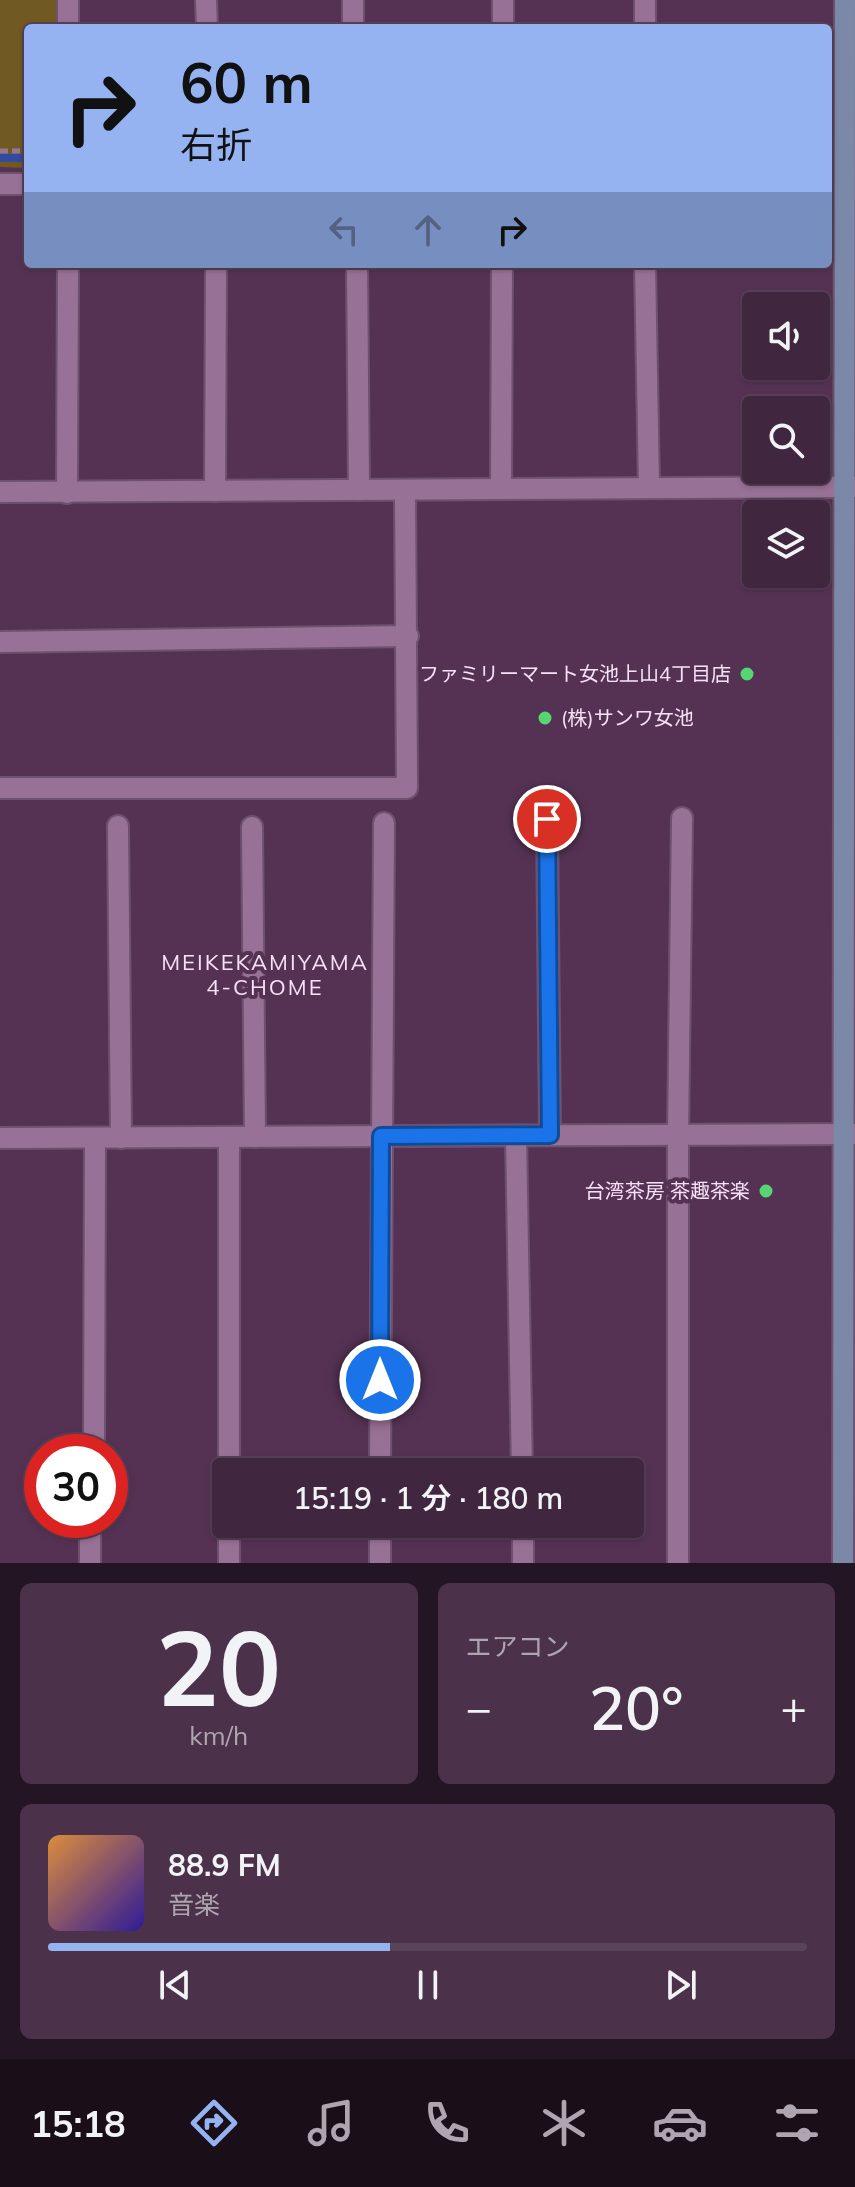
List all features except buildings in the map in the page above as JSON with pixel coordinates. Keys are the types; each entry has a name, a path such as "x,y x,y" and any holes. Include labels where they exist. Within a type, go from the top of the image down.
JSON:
{"street":[{"path":"68,0 68,24"},
{"path":"206,0 207,24"},
{"path":"353,0 353,24"},
{"path":"503,0 503,24"},
{"path":"645,0 645,24"},
{"path":"843,1563 849,1134 850,487 845,0"},
{"path":"0,184 24,184"},
{"path":"67,493 68,268"},
{"path":"215,491 216,268"},
{"path":"357,268 359,490"},
{"path":"501,487 502,268"},
{"path":"645,268 649,487"},
{"path":"0,492 850,487"},
{"path":"0,788 407,788 405,490"},
{"path":"0,642 408,636"},
{"path":"678,1563 682,818"},
{"path":"547,819 550,1135"},
{"path":"380,1458 384,823"},
{"path":"118,826 121,1138"},
{"path":"252,827 255,1137"},
{"path":"0,1138 849,1134"},
{"path":"516,1136 522,1458"},
{"path":"229,1137 229,1458"},
{"path":"94,1434 95,1138"},
{"path":"90,1538 90,1563"},
{"path":"229,1538 229,1563"},
{"path":"380,1538 380,1563"},
{"path":"523,1538 523,1563"}],"path":[{"path":"0,151 24,151"}],"shaded area":[{"path":"0,0 58,0 58,24 24,24 24,168 0,167"}],"waterway":[{"path":"0,158 24,158"},
{"path":"832,160 855,160"}],"place":[{"name":"ファミリーマート女池上山4丁目店","path":"747,674"},
{"name":"(株)サンワ女池","path":"545,718"},
{"name":"台湾茶房 茶趣茶楽","path":"766,1191"}],"district":[{"name":"MEIKEKAMIYAMA 4-CHOME","path":"265,974"}],"route":[{"path":"380,1380 381,1136 550,1135 547,819"}]}
